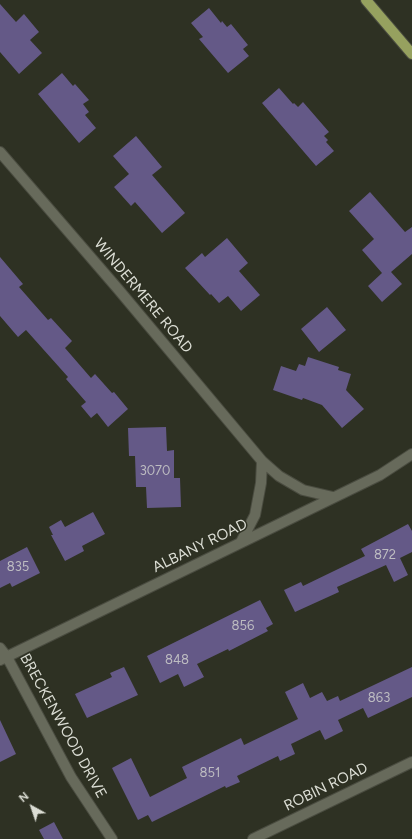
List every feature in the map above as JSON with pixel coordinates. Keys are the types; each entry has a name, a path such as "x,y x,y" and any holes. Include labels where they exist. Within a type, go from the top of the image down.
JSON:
{"main road":[{"path":"366,0 412,54"}],"street":[{"name":"WINDERMERE ROAD","path":"0,152 118,289 262,461 278,476 303,490 333,497"},
{"name":"ALBANY ROAD","path":"4,658 380,475 412,454"},
{"path":"241,542 255,515 261,483 262,461"},
{"name":"BRECKENWOOD DRIVE","path":"0,648 4,658 71,778 112,839"},
{"name":"ROBIN ROAD","path":"252,839 412,762"}],"building":[{"path":"0,4 16,22 24,14 39,32 30,40 42,53 19,74 0,52"},
{"path":"209,8 221,23 222,21 227,27 231,24 248,45 243,49 249,56 228,73 199,39 203,37 191,23"},
{"path":"62,73 73,86 75,84 89,100 83,104 89,112 85,115 96,128 79,143 38,94"},
{"path":"279,88 293,104 294,103 298,107 303,102 329,132 324,136 328,140 326,142 334,151 316,166 262,103"},
{"path":"136,136 162,167 152,175 185,213 162,233 135,202 131,206 114,187 129,174 113,156"},
{"path":"370,192 405,232 412,227 412,254 391,272 402,284 382,302 368,286 382,273 362,250 374,239 349,211"},
{"path":"227,238 248,263 239,271 260,295 241,311 228,296 219,303 185,268 202,253 205,257"},
{"path":"0,257 23,284 19,287 48,320 51,318 72,341 65,348 91,378 95,374 112,393 114,392 128,409 108,427 97,413 91,418 81,406 86,402 66,379 68,377 26,330 18,337 0,316"},
{"path":"327,307 346,330 319,352 301,329"},
{"path":"308,357 339,367 338,370 351,374 346,390 364,409 342,428 322,405 273,390 281,366 296,371 299,364 305,366"},
{"path":"166,427 167,451 174,450 174,478 180,478 181,507 147,508 146,487 136,487 135,456 129,456 128,428"},
{"path":"93,512 105,534 82,546 84,551 65,561 51,535 53,535 49,527 61,520 65,527"},
{"path":"408,524 412,531 412,552 400,558 408,575 394,582 386,565 337,587 339,592 295,612 284,590 301,582 303,586 365,556 361,549"},
{"path":"27,547 40,573 12,587 10,583 0,588 0,561"},
{"path":"260,600 273,624 266,628 268,631 229,651 228,649 197,664 204,677 184,687 178,674 160,683 147,656"},
{"path":"124,667 138,695 87,718 75,694 112,677 110,673"},
{"path":"412,667 412,697 368,718 363,708 338,720 343,731 325,740 320,730 291,744 295,754 280,761 278,756 237,776 240,782 226,788 225,786 152,822 148,815 138,820 112,768 131,758 150,797 187,778 182,767 241,738 244,745 298,719 285,692 303,683 310,698 322,692 327,701 338,696 340,701"},
{"path":"0,720 16,754 0,762"},
{"path":"54,822 63,839 44,839 39,830"}]}
